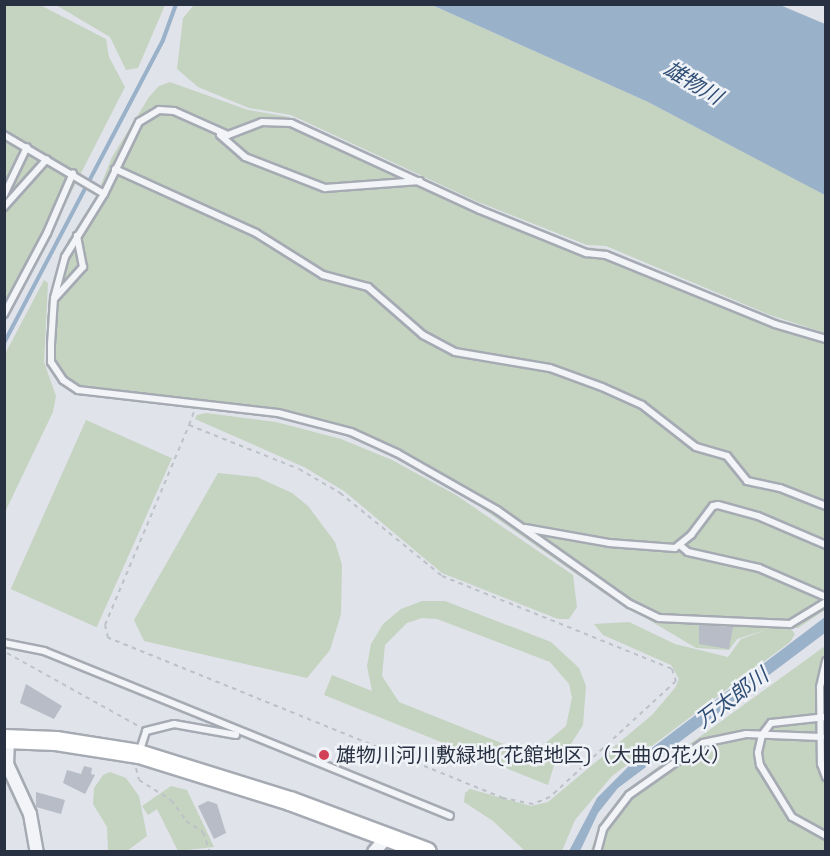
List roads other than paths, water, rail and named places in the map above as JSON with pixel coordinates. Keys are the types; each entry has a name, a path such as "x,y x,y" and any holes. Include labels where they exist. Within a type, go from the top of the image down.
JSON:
{"street":[{"path":"37,852 30,814 7,764 6,738 139,754 219,776 427,852"},
{"path":"374,852 388,836"}],"lane":[{"path":"825,339 775,324 606,255 579,250 480,210 291,123 262,122 228,135 174,111 159,110 139,122 103,193 65,257 54,298 51,362 63,380 78,390 278,413 351,432 459,487 522,527 630,604 658,618 790,624 825,602"},
{"path":"218,132 244,157 325,188 421,181"},
{"path":"4,135 73,173 103,193"},
{"path":"4,195 27,147"},
{"path":"4,207 47,159"},
{"path":"115,169 256,234 323,275 368,287 423,335 455,352 550,368 602,387 642,405 696,447 727,456 747,481 759,486 780,488 825,506"},
{"path":"4,314 47,233 73,173"},
{"path":"54,298 82,267 77,236"},
{"path":"681,546 712,506 718,505 758,516 825,545"},
{"path":"522,527 609,543 681,546 688,552 759,568 825,597"},
{"path":"4,643 44,651 249,737 450,816"},
{"path":"825,661 820,687 824,717 821,737 825,777"},
{"path":"824,717 780,719 762,735 760,765 792,817 825,836"},
{"path":"139,754 146,731 174,724 249,737"},
{"path":"597,852 603,829 629,795 702,743 716,738 762,735 821,737"}],"water":[{"name":"雄物川","path":"432,5 780,5 825,24 825,195 648,102"},
{"name":"万太郎川","path":"825,617 825,633 618,788 598,813 580,851 569,851 597,798 632,763"}],"waterway":[{"path":"4,343 163,40 176,4"}],"place":[{"name":"雄物川河川敷緑地(花館地区)（大曲の花火）","path":"324,755"}]}
